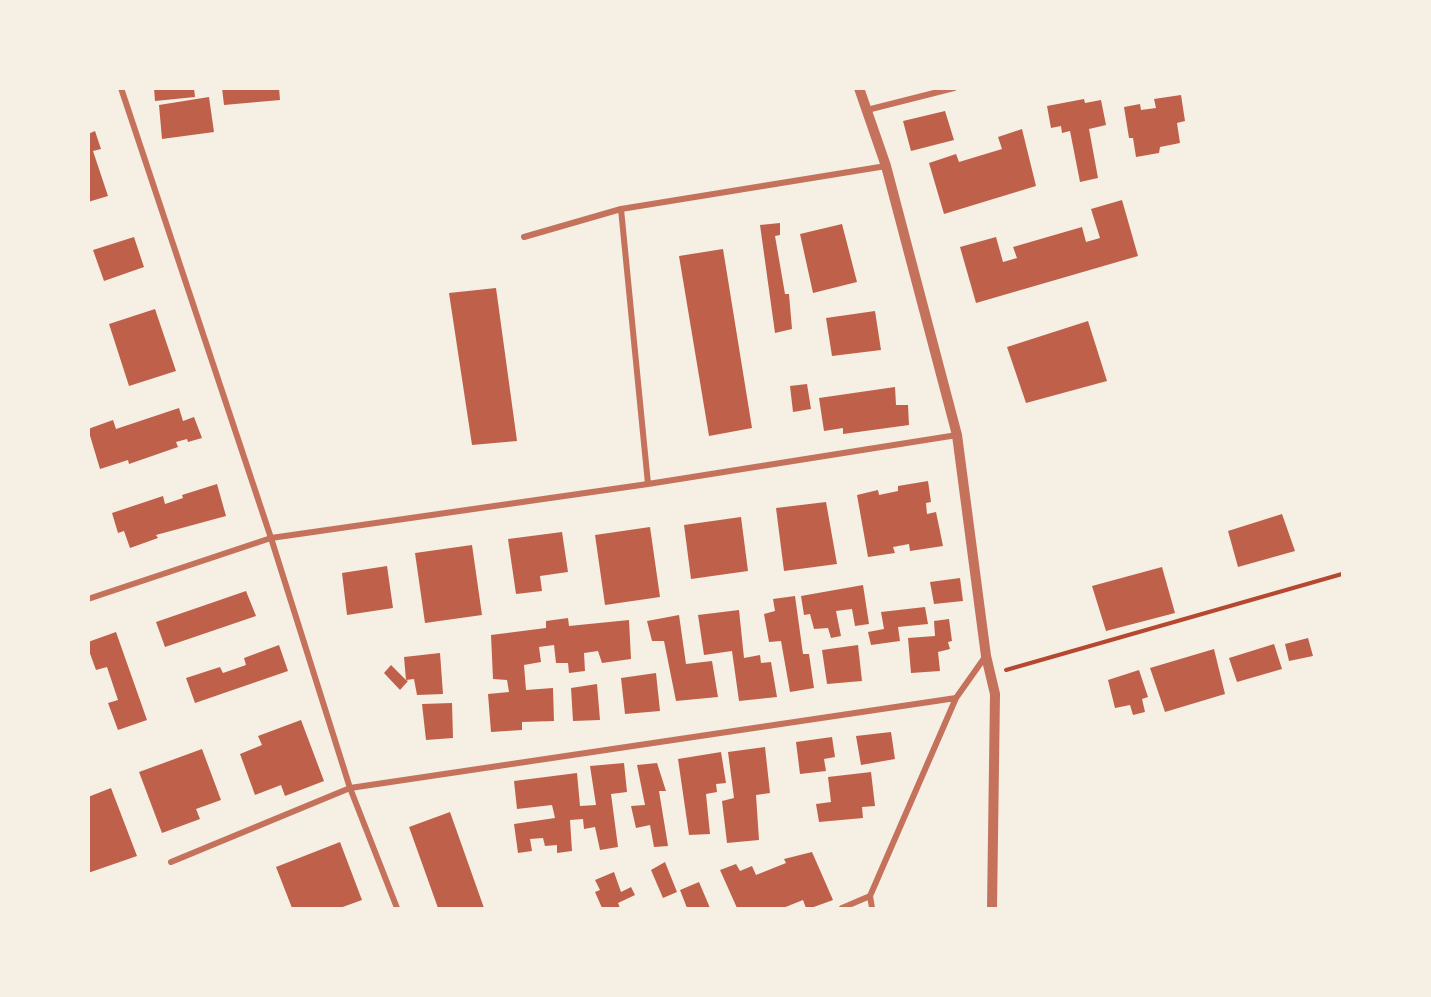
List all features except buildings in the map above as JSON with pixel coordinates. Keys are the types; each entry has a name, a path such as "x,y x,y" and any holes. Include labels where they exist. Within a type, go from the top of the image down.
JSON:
{"street":[{"path":"121,88 271,538 350,788 397,909"},
{"path":"859,88 886,166 957,435 986,656 996,694 992,909"},
{"path":"867,110 954,88"},
{"path":"524,237 621,209 886,166"},
{"path":"621,209 648,484"},
{"path":"88,599 271,538 648,484 957,435"},
{"path":"872,909 870,896 956,698 986,656"},
{"path":"171,862 350,788 956,698"},
{"path":"842,909 870,896"}],"path":[{"path":"990,674 1342,574"}]}
